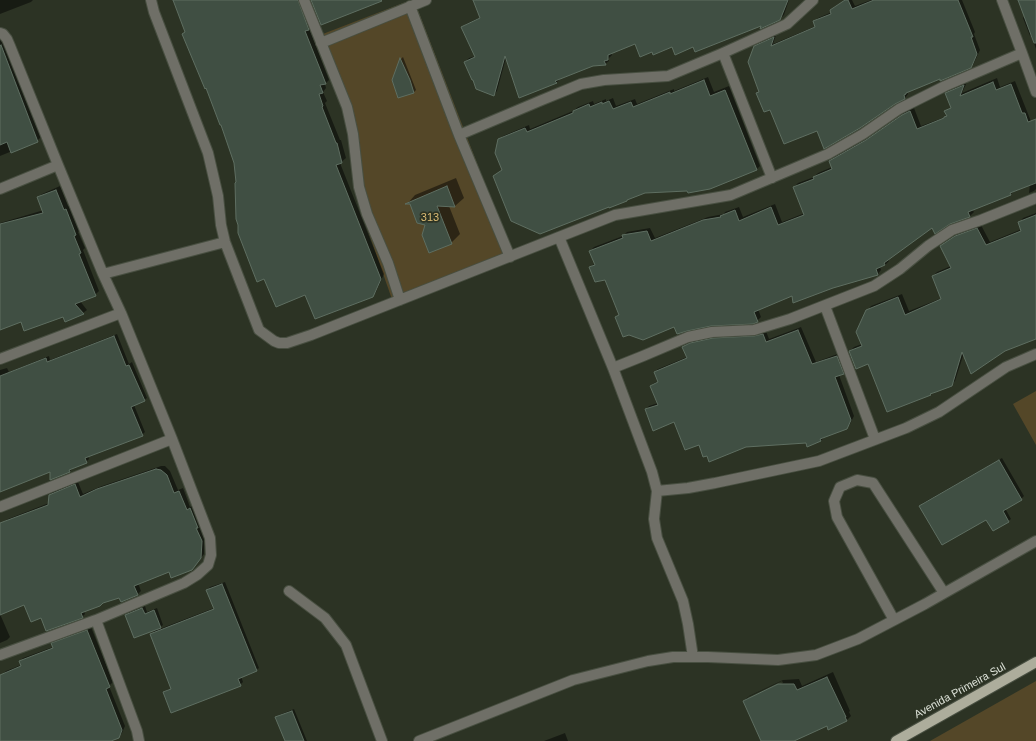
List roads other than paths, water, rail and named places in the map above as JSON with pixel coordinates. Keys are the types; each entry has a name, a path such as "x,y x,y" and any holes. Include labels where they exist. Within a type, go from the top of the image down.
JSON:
{"main road":[{"name":"Avenida Primeira Sul","path":"896,741 1036,662"}],"street":[{"path":"151,0 154,12 208,153 218,196 221,225 225,242 259,330 274,341 280,343 287,343 311,336 615,215 731,195 828,154 863,134 899,109 945,86 1022,53"},
{"path":"304,0 347,107 353,134 359,187 367,214 388,263 400,300"},
{"path":"321,43 426,0"},
{"path":"459,135 581,84 604,80 668,76 787,24 813,0"},
{"path":"1002,0 1036,92"},
{"path":"410,6 459,135 510,257"},
{"path":"0,33 7,39 10,46 172,439 210,538 211,555 208,565 197,575 184,583 96,620 0,655"},
{"path":"723,53 772,178"},
{"path":"0,189 58,165"},
{"path":"613,368 688,337 712,332 754,330 825,306 874,286 900,269 928,246 952,230 1036,198"},
{"path":"559,237 613,368 652,472 657,491 654,519 657,538 683,601 693,657"},
{"path":"103,274 225,242"},
{"path":"825,306 875,440"},
{"path":"0,360 120,313"},
{"path":"657,491 688,488 819,461 906,428 939,412 1006,367 1036,354"},
{"path":"0,507 172,439"},
{"path":"894,620 838,517 834,501 840,488 857,480 873,482 944,593"},
{"path":"419,741 573,680 648,661 673,657 778,660 816,655 858,639 1036,541"},
{"path":"289,591 325,618 346,645 382,741"},
{"path":"96,620 137,731 139,741"}],"park label":[{"name":"313","path":"430,218"}]}
